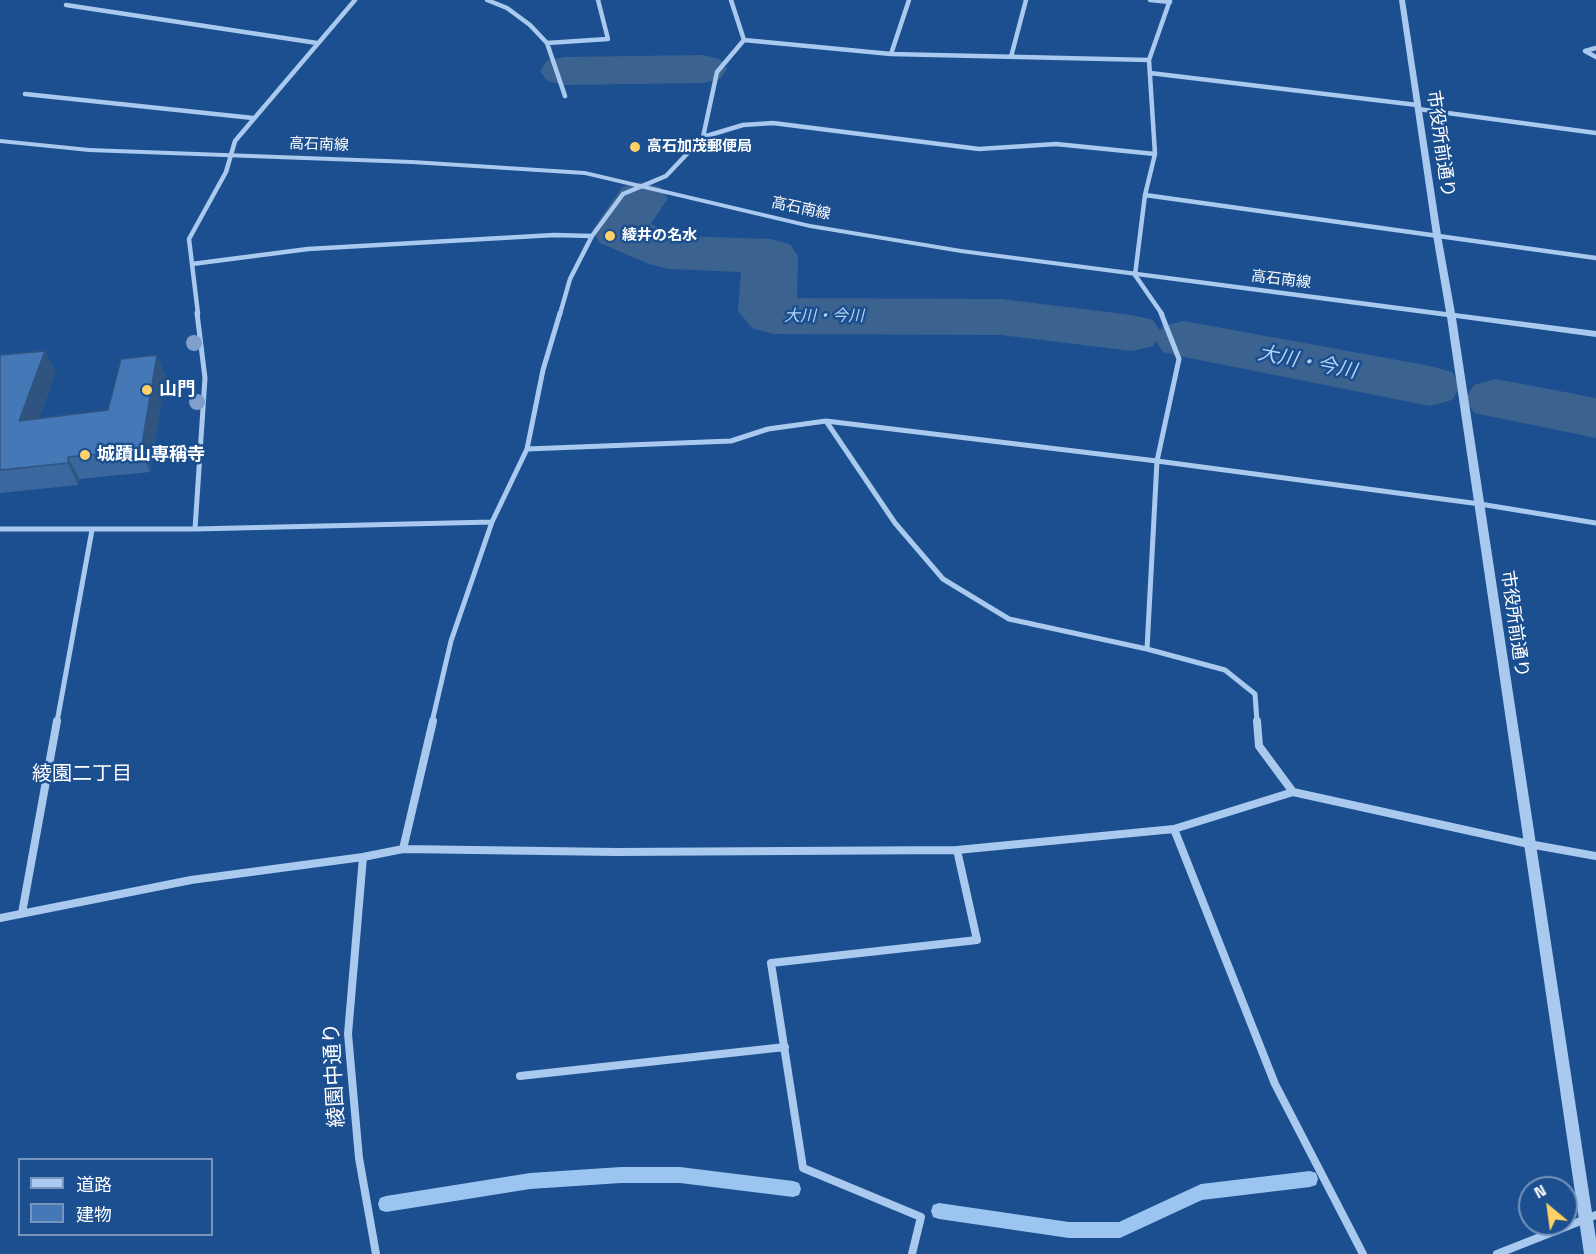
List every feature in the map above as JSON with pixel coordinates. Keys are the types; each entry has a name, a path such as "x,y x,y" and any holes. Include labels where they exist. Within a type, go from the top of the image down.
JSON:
{"street":[{"path":"195,529 205,378 189,239 226,172 235,141 356,0"},
{"path":"487,0 507,8 530,25 547,44 565,96"},
{"path":"547,44 608,39 598,0"},
{"path":"731,0 744,40"},
{"path":"891,54 909,0"},
{"path":"1011,57 1026,0"},
{"path":"1147,649 1157,461 1179,359 1166,319 1135,275 1145,195 1155,154 1149,60 1170,1 1150,0"},
{"name":"市役所前通り","path":"1402,0 1480,504 1529,844 1591,1217 1591,1254"},
{"path":"66,5 317,43"},
{"path":"744,40 891,54 1149,60"},
{"path":"703,137 717,72 744,40"},
{"path":"1596,48 1585,51 1596,57"},
{"path":"1150,73 1418,107 1596,133"},
{"path":"25,94 254,118"},
{"path":"403,849 451,641 492,522 527,449 543,370 570,279 592,236 623,194 666,176 703,137 743,125 773,123 979,149 1056,144 1155,154"},
{"name":"高石南線","path":"0,141 89,150 513,167 585,173 810,226 961,251 1596,334"},
{"path":"1145,195 1596,258"},
{"path":"192,264 308,249 554,235 592,236"},
{"path":"527,449 731,441 768,429 826,421 1157,461 1480,504 1596,523"},
{"path":"826,421 896,523 943,579 1009,619 1147,649 1225,670 1255,694 1259,746 1293,792"},
{"path":"0,529 195,529 492,522"},
{"path":"22,913 92,530"},
{"path":"0,918 191,880 363,857 403,849 616,852 957,850 1174,829 1293,792 1529,844 1596,856"},
{"path":"1174,829 1275,1084 1364,1254"},
{"path":"912,1254 921,1217 803,1168 771,963 977,940 957,850"},
{"name":"綾園中通り","path":"363,857 348,1034 359,1158 376,1254"},
{"path":"520,1076 785,1047"},
{"path":"1497,1254 1591,1217 1596,1232"}],"building":[{"path":"45,351 19,421 108,410 121,359 157,355 141,450 68,457 68,463 0,470 0,355"}],"waterway":[{"name":"大川・今川","path":"564,71 703,69"},
{"name":"大川・今川","path":"641,198 619,231 669,252 770,256 767,311 773,316 1001,317 1132,333"},
{"name":"大川・今川","path":"1184,339 1430,386"},
{"name":"大川・今川","path":"1496,399 1596,418"},
{"path":"386,1204 530,1181 621,1175 680,1175 793,1189"},
{"path":"939,1211 1069,1230 1120,1230 1201,1192 1310,1179"}],"place":[{"name":"高石加茂郵便局","path":"635,147"},
{"name":"綾井の名水","path":"610,236"},
{"name":"山門","path":"147,390"},
{"name":"城蹟山専稱寺","path":"85,455"}],"district":[{"name":"綾園二丁目","path":"82,775"}]}
